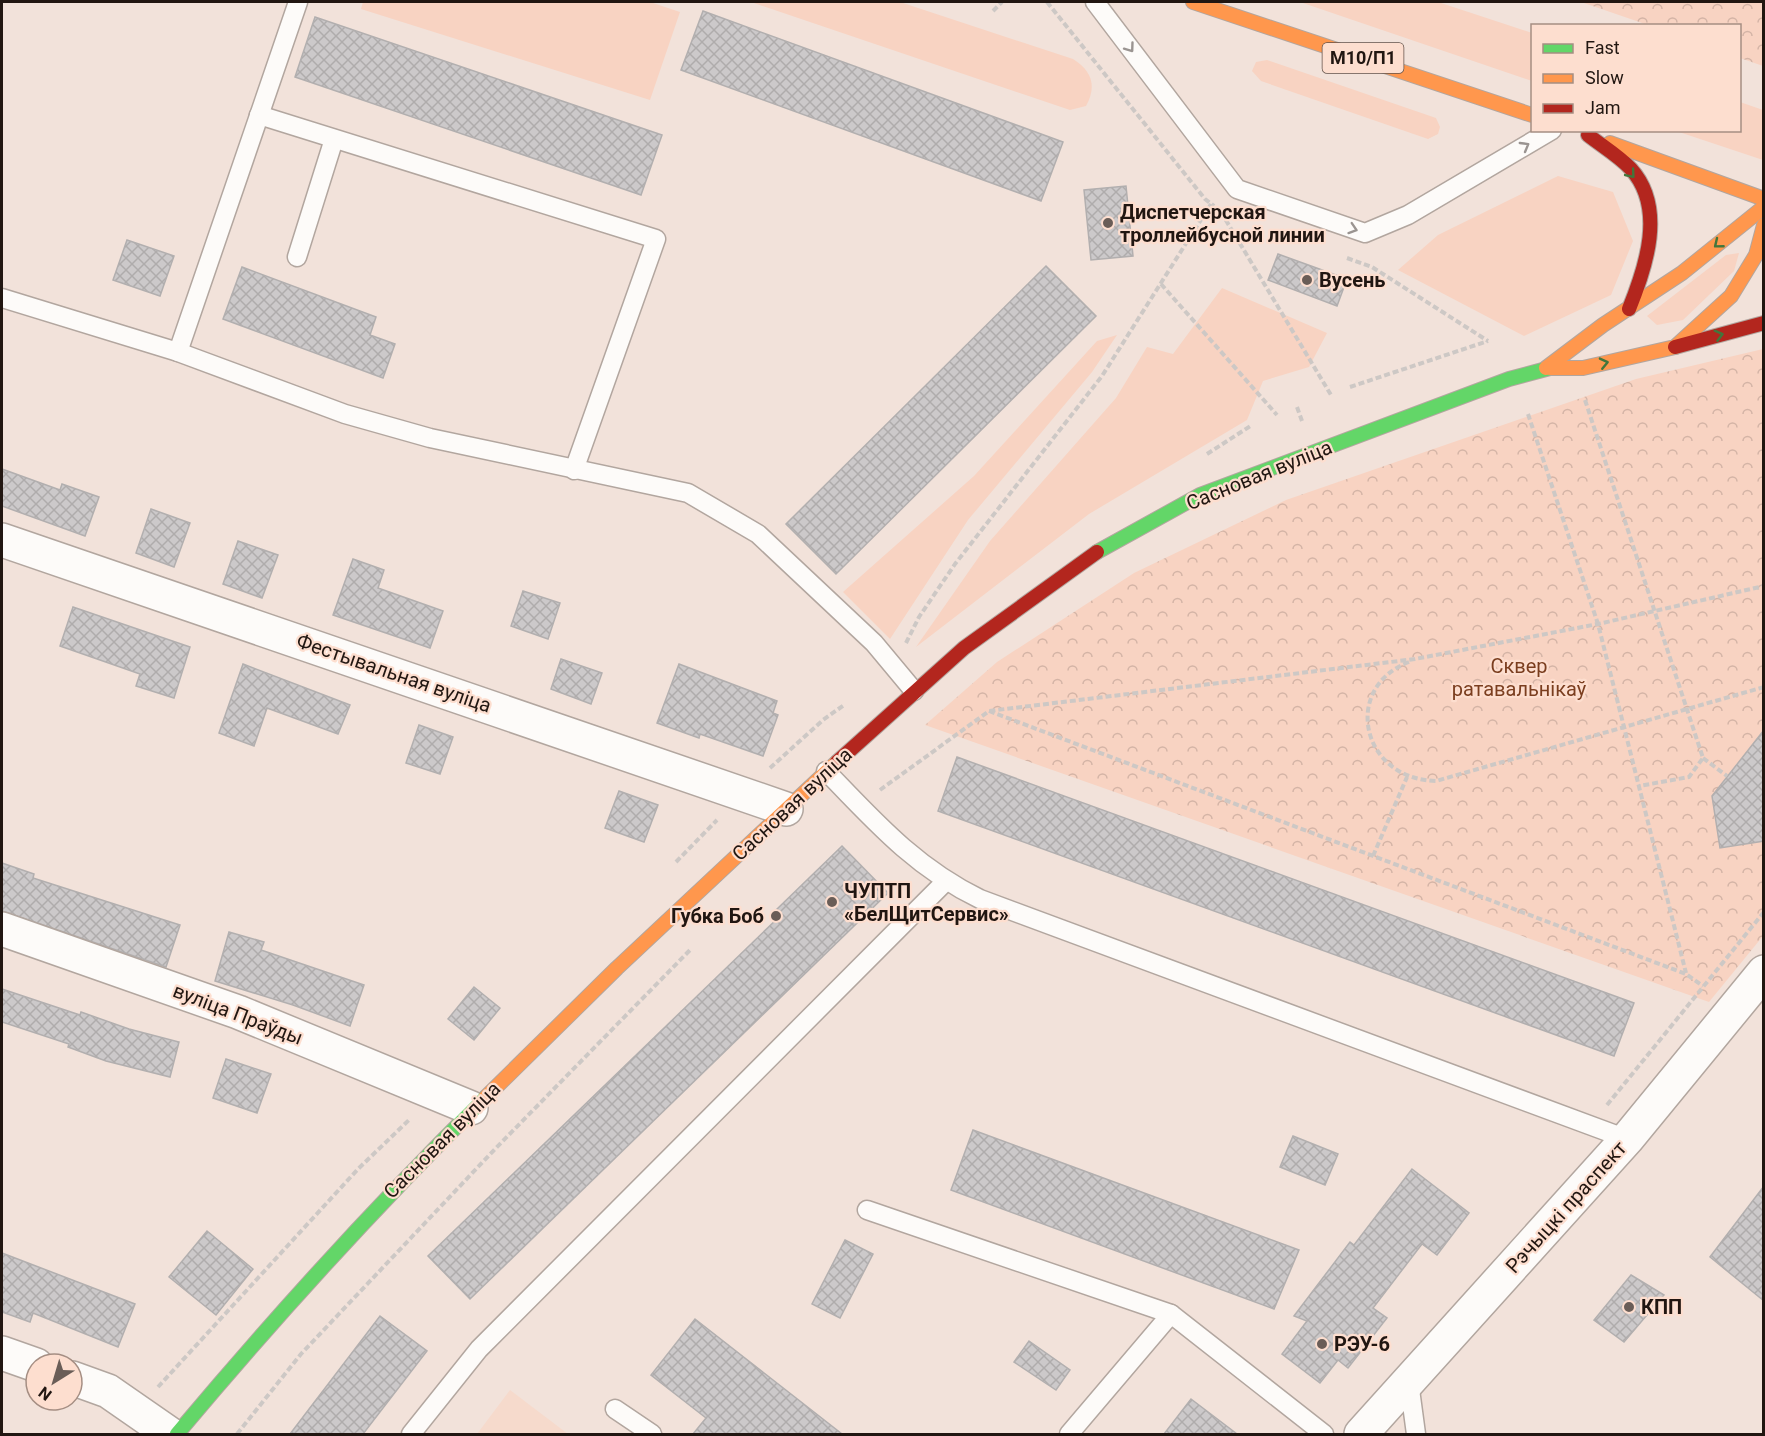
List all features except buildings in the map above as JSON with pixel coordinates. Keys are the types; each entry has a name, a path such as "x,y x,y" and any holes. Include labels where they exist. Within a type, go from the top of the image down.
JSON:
{"main road":[{"name":"М10/П1","path":"1193,2 1531,114"},
{"path":"1582,133 1764,200"},
{"path":"1582,133 1635,174 1648,205 1649,236 1644,272 1629,309"},
{"name":"Сасновая вуліца","path":"177,1434 345,1239 471,1108 826,771 964,648 1095,553 1200,495 1546,368 1682,273 1764,207"},
{"path":"1675,348 1731,296 1756,255 1764,225"},
{"name":"Сасновая вуліца","path":"1546,368 1583,368 1675,348 1764,324"}],"street":[{"name":"Фестывальная вуліца","path":"2,540 786,809"},
{"name":"вуліца Праўды","path":"2,929 238,1012 471,1108"},
{"name":"Рэчыцкі праспект","path":"1361,1434 1627,1139 1764,972"},
{"path":"2,1353 24,1361"},
{"path":"84,1382 108,1391 170,1434"}],"lane":[{"path":"178,352 298,2"},
{"path":"1095,2 1238,189 1365,233 1408,215 1549,132"},
{"path":"259,115 656,239 574,470"},
{"path":"297,257 334,139"},
{"path":"2,298 178,352 345,414 430,438 688,493 713,505 767,541 874,643 914,691"},
{"path":"826,771 910,855 945,882 991,903 1627,1139"},
{"path":"411,1434 479,1349 945,882"},
{"path":"867,1210 1171,1314 1324,1434"},
{"path":"1069,1434 1171,1314"},
{"path":"1409,1382 1416,1434"},
{"path":"615,1409 652,1434"}],"path":[{"path":"993,11 1002,2"},
{"path":"1047,2 1211,204 1219,208 1331,394"},
{"path":"894,667 919,616 1028,468 1102,376 1211,204"},
{"path":"1350,387 1488,341 1372,267"},
{"path":"1161,284 1277,415"},
{"path":"1585,400 1703,758 1727,776"},
{"path":"1528,414 1598,624 1686,974"},
{"path":"848,794 884,789 988,711 1415,660 1598,624 1764,586"},
{"path":"1415,660 1400,665 1382,681 1370,701 1369,734 1374,747 1394,770 1407,777 1436,781 1764,687"},
{"path":"988,711 1686,974 1703,986"},
{"path":"1639,786 1689,777 1703,758"},
{"path":"1373,856 1407,777"},
{"path":"1590,1125 1764,912"},
{"path":"237,1434 309,1345 495,1149 693,946"}],"shaded area":[{"path":"510,1390 568,1434 477,1434"}],"green space":[{"path":"363,2 650,2 680,12 650,100 361,9"},
{"path":"751,2 900,2 1073,59 1088,74 1092,86 1091,92 1086,106 1070,110"},
{"path":"1300,2 1438,2 1531,33 1531,81"},
{"path":"1581,2 1763,2 1763,66 1741,58 1741,24 1645,24"},
{"path":"1267,60 1436,118 1440,127 1438,134 1428,139 1261,81 1252,71 1256,62"},
{"path":"1741,102 1763,110 1763,160 1679,132 1741,132"},
{"path":"1558,176 1613,192 1633,241 1611,295 1524,336 1398,270 1438,235"},
{"path":"1739,253 1734,271 1683,320 1657,325 1647,316 1726,255"},
{"path":"1222,288 1327,333 1309,367 1263,381 1247,420 1089,514 916,647 990,541 1116,398 1147,347 1173,354"},
{"path":"1117,335 1092,372 968,520 890,639 843,592 974,476 1097,341"},
{"name":"Сквер ратавальнікаў","path":"1763,349 1763,936 1709,1002 925,725 997,662 1134,573 1286,500 1636,379"}],"traffic: fast":[{"path":"1097,552 1200,495 1509,379 1550,368"},
{"path":"177,1434 327,1262 485,1098"}],"traffic: slow":[{"path":"1193,2 1531,115"},
{"path":"1610,143 1764,199"},
{"path":"1546,368 1603,325 1682,273 1764,207"},
{"path":"1550,368 1583,368 1675,347 1731,296 1756,255 1764,225"},
{"path":"485,1098 617,968 837,762"}],"traffic: jam":[{"path":"1588,135 1631,169 1642,184 1648,201 1650,219 1646,257 1629,309"},
{"path":"1675,347 1764,323"},
{"path":"837,762 964,648 1097,552"}],"place":[{"name":"Диспетчерская троллейбусной линии","path":"1108,223"},
{"name":"Вусень","path":"1307,280"},
{"name":"ЧУПТП «БелЩитСервис»","path":"832,902"},
{"name":"Губка Боб","path":"776,916"},
{"name":"КПП","path":"1629,1307"},
{"name":"РЭУ-6","path":"1322,1344"}]}
